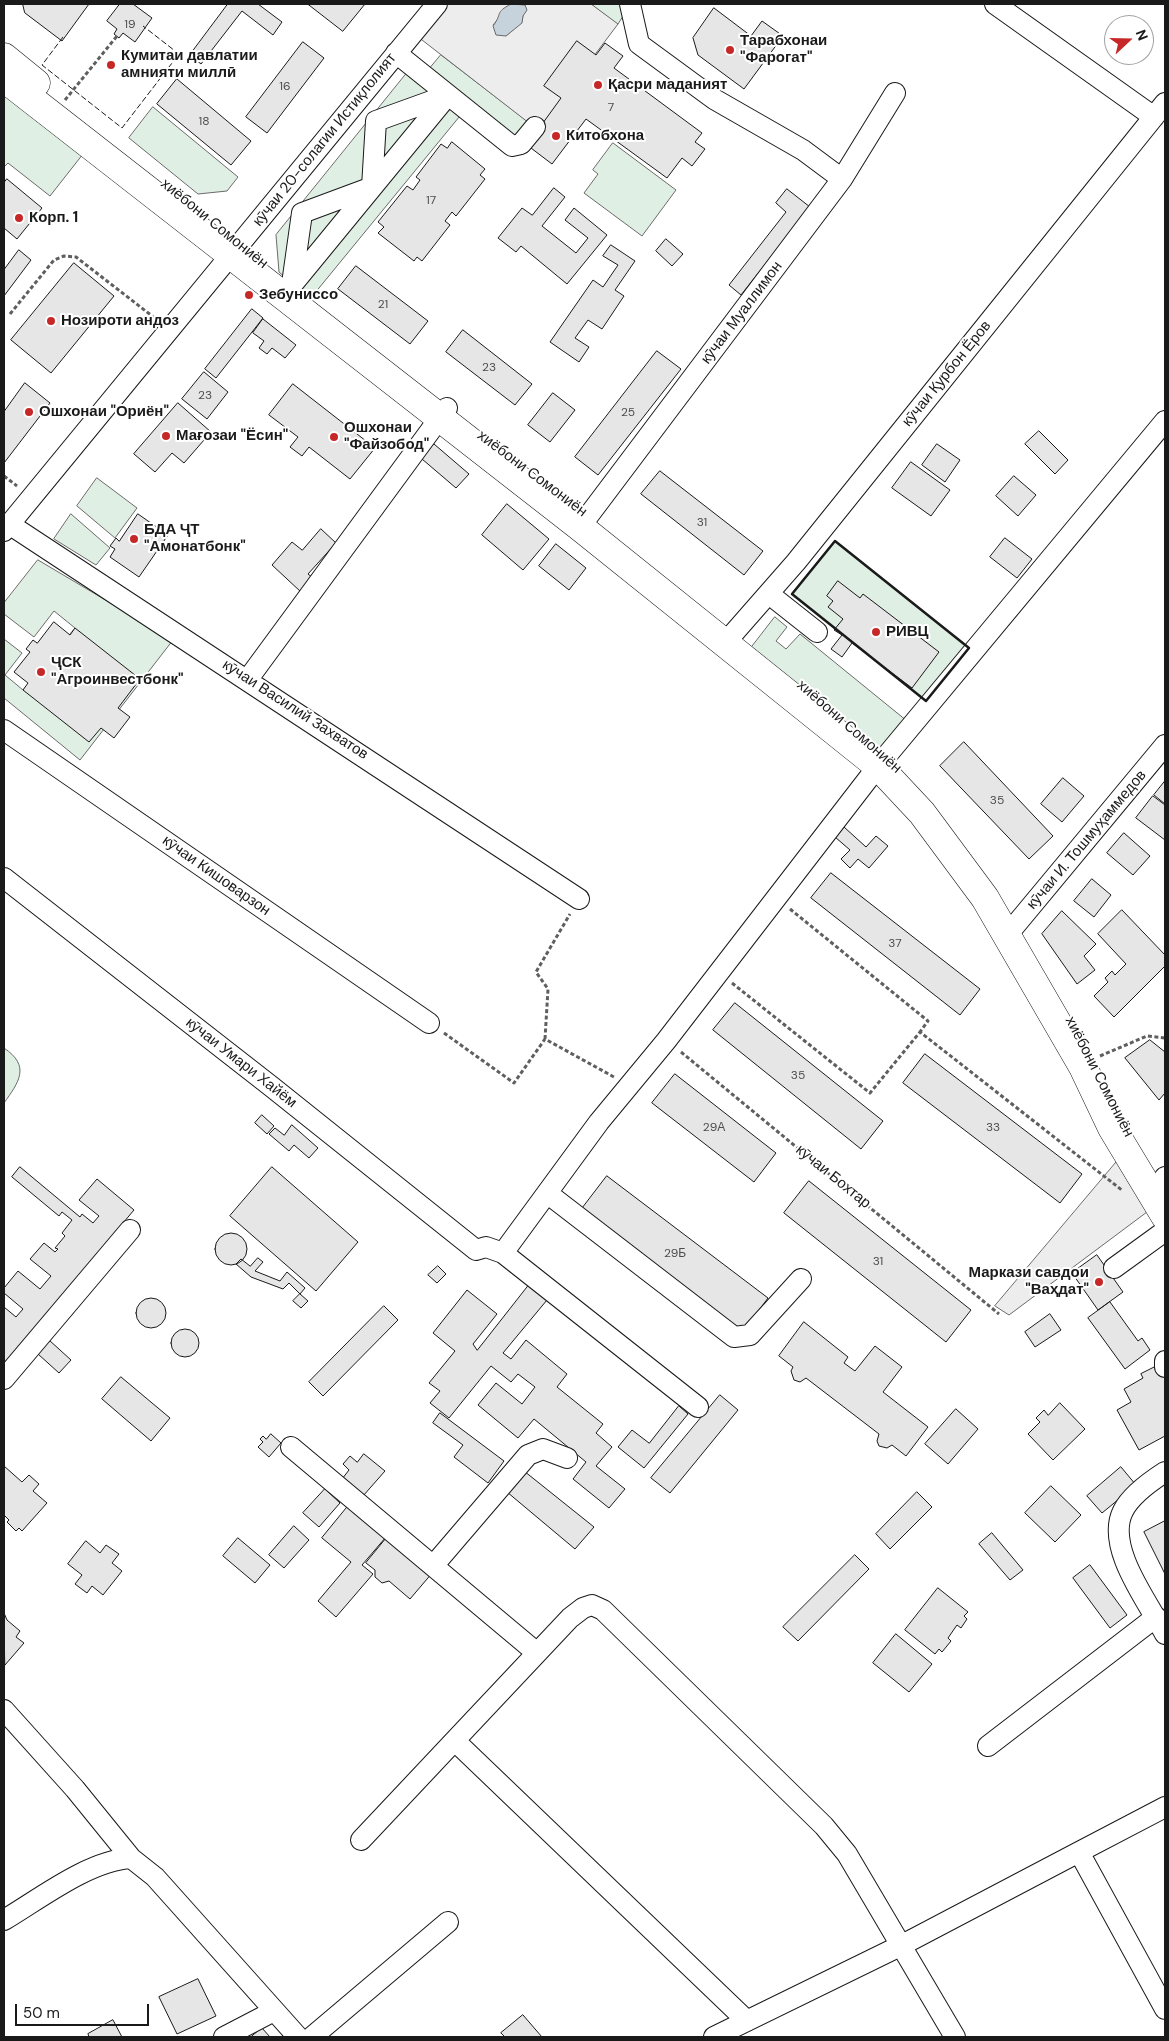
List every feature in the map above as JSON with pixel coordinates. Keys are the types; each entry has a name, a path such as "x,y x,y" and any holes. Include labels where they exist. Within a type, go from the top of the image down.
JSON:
{"highway":[{"name":"хиёбони Сомониён","path":"4,57 235,251"},
{"name":"хиёбони Сомониён","path":"4,78 235,251 289,289 443,414 730,637 882,761 1012,929 1093,1060 1124,1119 1154,1196"},
{"name":"хиёбони Сомониён","path":"1012,929 1083,1066 1112,1128 1154,1196"}],"street":[{"name":"кӯчаи 20-солагии Истиқлолият","path":"6,527 437,4"},
{"path":"630,4 639,44 714,98 803,150 842,179"},
{"path":"995,4 1160,110"},
{"path":"396,53 512,146 521,144 535,127"},
{"name":"кӯчаи Муаллимон","path":"584,522 842,179 895,93"},
{"path":"289,289 448,95"},
{"path":"372,187 376,120 448,95"},
{"name":"кӯчаи Қурбон Ёров","path":"730,637 769,594 1160,110"},
{"path":"289,289 302,213 372,187"},
{"path":"248,679 443,414"},
{"path":"698,1407 503,1252 599,1122 666,1041 882,761 1165,421"},
{"name":"кӯчаи Василий Захватов","path":"6,527 248,679 579,899"},
{"path":"769,594 817,632"},
{"name":"кӯчаи Кишоварзон","path":"4,730 429,1023"},
{"name":"кӯчаи И. Тошмуҳаммедов","path":"1012,929 1165,745"},
{"name":"кӯчаи Умари Хайём","path":"4,878 272,1087 476,1250 486,1247 503,1252"},
{"path":"547,1193 734,1337 750,1335 801,1279"},
{"path":"4,1379 130,1230"},
{"path":"1114,1268 1165,1231"},
{"path":"1165,1361 1165,1367"},
{"path":"291,1447 537,1653"},
{"path":"433,1566 528,1455 543,1449 567,1458"},
{"path":"988,1746 1161,1625 1122,1556 1118,1539 1119,1523 1124,1509 1137,1495 1165,1472"},
{"path":"361,1840 537,1653 583,1608 592,1605 603,1610 824,1826 847,1854 902,1944 955,2037"},
{"path":"4,1710 75,1788 130,1858 156,1877 298,2037"},
{"path":"455,1741 747,2021"},
{"path":"714,2037 902,1944 1165,1807"},
{"path":"1079,1852 1165,2009"},
{"path":"4,1920 84,1872 115,1860 130,1858"},
{"path":"312,2037 448,1922"},
{"path":"224,2037 274,2011"}],"path":[{"path":"73,89 117,36"},
{"path":"10,314 54,260 70,256 76,257 168,329"},
{"path":"719,972 870,1093 920,1032 928,1021 776,898"},
{"path":"429,1023 514,1083 546,1039 548,989 536,972 579,899"},
{"path":"920,1032 1154,1196"},
{"path":"1093,1060 1108,1051 1147,1036 1165,1038"},
{"path":"546,1039 630,1085"},
{"name":"кӯчаи Бохтар","path":"666,1041 999,1314"}],"green space":[{"path":"591,4 619,4 627,10 618,24"},
{"path":"441,55 531,124 520,137 502,133 426,73"},
{"path":"411,68 464,111 310,299 279,272 276,235"},
{"path":"4,91 83,154 50,196 8,163 4,167"},
{"path":"153,107 238,177 227,191 198,194 129,138"},
{"path":"613,143 676,190 642,236 584,193 598,174 593,170"},
{"path":"97,478 137,508 115,538 77,506"},
{"path":"71,514 110,548 96,565 54,539"},
{"path":"835,541 969,648 926,701 792,594"},
{"path":"38,560 173,640 80,760 4,698 4,639 22,653 5,675 23,690 75,628 54,611 34,637 4,614 4,603"},
{"path":"775,617 787,627 776,641 786,649 800,634 907,721 881,753 751,648"},
{"path":"4,1048 18,1061 20,1074 18,1081 4,1103"}],"shaded area":[{"path":"437,4 511,4 493,25 506,36 522,21 525,4 591,4 618,24 538,130 413,33"},
{"path":"511,4 525,5 527,10 523,16 522,23 506,36 496,35 493,26 500,11"},
{"path":"1119,1159 1147,1212 1009,1315 995,1306"}],"building":[{"path":"23,4 89,4 62,41 25,13"},
{"path":"120,4 133,4 152,18 135,42 123,33 119,38 114,34 117,29 107,21"},
{"path":"228,4 258,4 282,22 273,35 242,11 201,64 190,55"},
{"path":"308,4 365,4 343,31"},
{"path":"714,8 751,36 762,21 783,36 744,89 698,55 693,38"},
{"path":"577,41 596,55 605,43 623,56 614,68 702,133 695,142 705,149 692,166 682,158 667,178 586,119 552,164 527,145 561,98 544,86"},
{"path":"303,42 324,58 267,133 246,117"},
{"path":"177,79 251,141 231,165 157,104"},
{"path":"452,142 485,169 480,175 485,179 456,216 452,212 445,221 450,225 422,261 417,257 414,261 378,233 384,227 378,222 407,186 413,190 420,180 416,177 441,144 447,148"},
{"name":"Корп. 1","path":"7,179 42,208 17,239 4,228 4,183"},
{"path":"554,188 565,197 542,226 576,253 588,238 565,220 574,208 607,235 567,284 521,246 516,252 498,238 522,208 532,215"},
{"path":"787,189 810,207 741,295 729,285 786,212 776,203"},
{"path":"666,239 683,254 672,266 656,251"},
{"path":"611,245 635,261 615,290 624,296 602,329 588,320 575,338 589,347 579,362 550,342 593,280 603,287 618,265 603,256"},
{"path":"19,250 31,260 4,296 4,270"},
{"path":"74,263 114,296 51,373 11,340"},
{"path":"356,266 428,321 410,344 338,289"},
{"path":"252,309 263,318 216,378 205,369"},
{"path":"263,319 296,345 285,358 272,348 267,354 259,348 264,341 253,333"},
{"path":"463,330 532,384 515,405 446,352"},
{"path":"657,351 681,369 598,475 575,457"},
{"path":"204,372 228,392 207,419 182,399"},
{"path":"25,383 50,403 4,463 4,412"},
{"path":"293,384 375,448 350,479 309,447 302,456 290,447 298,437 269,415"},
{"path":"553,393 575,410 550,442 528,425"},
{"path":"178,403 211,432 184,463 172,453 155,472 134,454"},
{"path":"1039,431 1068,460 1055,474 1025,444"},
{"path":"434,444 469,474 456,488 422,459"},
{"path":"937,444 960,460 945,482 922,465"},
{"path":"911,462 950,490 931,516 892,488"},
{"path":"660,471 763,551 744,575 641,494"},
{"path":"1014,476 1036,495 1018,516 996,496"},
{"path":"507,504 549,539 523,570 482,535"},
{"path":"138,514 168,535 139,577 110,557 115,549 110,546 116,538 119,541"},
{"path":"321,529 336,543 308,574 313,578 301,592 272,565 292,542 302,550"},
{"path":"1005,538 1032,559 1017,578 990,557"},
{"path":"556,544 586,568 569,590 539,566"},
{"name":"РИВЦ","path":"838,581 860,598 863,594 939,652 912,688 852,643 842,657 831,649 842,635 834,630 843,619 828,607 833,601 827,596"},
{"path":"54,622 70,635 75,628 140,679 118,708 130,717 114,738 101,728 89,742 23,690 28,683 14,672 30,652 26,649 33,640 37,643"},
{"path":"964,742 1053,836 1029,859 940,766"},
{"path":"1063,778 1084,796 1062,822 1041,804"},
{"path":"1165,781 1165,804 1154,795"},
{"path":"1153,796 1165,805 1165,840 1136,818"},
{"path":"844,827 866,847 876,836 888,846 869,868 858,859 850,868 841,859 850,850 835,837"},
{"path":"1124,833 1150,856 1133,875 1107,853"},
{"path":"831,873 980,989 960,1015 811,898"},
{"path":"1092,879 1111,895 1094,917 1074,901"},
{"path":"1122,910 1165,955 1165,966 1114,1017 1094,996 1108,982 1105,978 1112,971 1115,975 1126,964 1098,934"},
{"path":"1062,911 1096,944 1084,956 1095,970 1077,984 1042,934"},
{"path":"735,1003 883,1121 861,1149 713,1030"},
{"path":"1150,1040 1165,1052 1165,1093 1159,1100 1125,1058"},
{"path":"925,1054 1082,1174 1060,1203 903,1083"},
{"path":"675,1074 776,1153 754,1182 652,1103"},
{"path":"262,1115 274,1126 267,1134 255,1123"},
{"path":"292,1125 318,1148 309,1158 294,1145 289,1151 269,1134 275,1128 284,1135"},
{"path":"20,1167 80,1217 82,1214 93,1223 99,1216 79,1200 97,1179 134,1210 4,1364 4,1307 16,1317 23,1309 4,1293 4,1288 18,1271 40,1289 51,1276 30,1259 44,1243 55,1252 58,1249 55,1248 65,1236 62,1233 72,1220 62,1212 59,1216 12,1177"},
{"path":"272,1167 358,1242 316,1291 230,1216"},
{"path":"607,1176 768,1298 742,1333 581,1210"},
{"path":"809,1181 971,1310 946,1342 784,1213"},
{"path":"231,1233 242,1238 247,1249 242,1260 231,1265 220,1260 215,1249 220,1238"},
{"path":"1097,1255 1123,1292 1098,1310 1072,1273"},
{"path":"258,1258 263,1262 255,1271 280,1281 287,1272 305,1288 300,1294 289,1283 283,1289 251,1277 236,1264 241,1259 250,1266"},
{"path":"438,1266 446,1274 437,1283 428,1275"},
{"path":"529,1285 547,1300 503,1353 511,1359 526,1340 567,1374 557,1387 603,1424 596,1433 612,1447 596,1466 625,1489 609,1508 573,1479 586,1462 534,1419 518,1438 478,1405 496,1383 522,1404 535,1387 518,1374 511,1382 491,1366 449,1418 430,1403 440,1391 429,1383 455,1351 433,1333 467,1290 497,1314 473,1344 477,1350"},
{"path":"300,1294 308,1301 301,1308 293,1301"},
{"path":"151,1298 162,1302 166,1313 162,1324 151,1328 140,1324 136,1313 140,1302"},
{"path":"1110,1302 1138,1341 1142,1338 1150,1350 1125,1369 1088,1318"},
{"path":"384,1306 398,1320 323,1396 309,1382"},
{"path":"1050,1314 1061,1330 1035,1347 1025,1332"},
{"path":"804,1322 848,1357 844,1363 855,1371 875,1346 902,1367 883,1392 928,1427 906,1456 892,1445 887,1448 879,1446 877,1441 879,1434 806,1378 800,1382 794,1380 791,1371 793,1367 779,1356"},
{"path":"185,1329 195,1333 199,1343 195,1353 185,1357 175,1353 171,1343 175,1333"},
{"path":"49,1340 71,1360 59,1373 38,1354"},
{"path":"1159,1365 1165,1377 1165,1436 1139,1450 1117,1410 1131,1402 1124,1389 1143,1378 1141,1374"},
{"path":"121,1377 170,1418 151,1441 102,1399"},
{"path":"720,1395 738,1410 670,1493 651,1478"},
{"path":"1060,1403 1085,1429 1053,1460 1028,1434 1040,1422 1036,1418 1044,1410 1048,1415"},
{"path":"679,1406 688,1414 644,1468 618,1447 632,1430 649,1443"},
{"path":"956,1409 978,1429 948,1464 925,1444"},
{"path":"440,1413 504,1461 488,1483 454,1457 463,1445 433,1423"},
{"path":"271,1434 281,1443 269,1457 258,1447 263,1442 260,1439 263,1436 266,1439"},
{"path":"364,1454 385,1471 363,1496 342,1479 349,1470 343,1464 350,1456 357,1462"},
{"path":"4,1466 22,1482 29,1475 39,1484 33,1491 47,1503 22,1531 19,1528 16,1531 7,1522 9,1520 4,1515"},
{"path":"1121,1467 1136,1485 1102,1513 1087,1496"},
{"path":"524,1471 594,1527 575,1549 507,1492"},
{"path":"1051,1486 1081,1515 1055,1542 1025,1513"},
{"path":"325,1489 340,1503 319,1527 303,1513"},
{"path":"917,1492 932,1507 890,1549 876,1534"},
{"path":"349,1505 386,1537 362,1565 373,1574 336,1617 318,1601 351,1562 322,1538"},
{"path":"1165,1521 1165,1574 1144,1532"},
{"path":"294,1526 309,1540 284,1568 269,1555"},
{"path":"992,1533 1023,1570 1010,1580 979,1544"},
{"path":"389,1535 433,1572 410,1599 389,1581 382,1583 375,1577 375,1570 366,1563"},
{"path":"238,1538 270,1565 255,1583 223,1556"},
{"path":"86,1541 100,1553 106,1545 119,1554 112,1563 122,1571 103,1595 92,1586 87,1593 75,1584 82,1575 68,1564"},
{"path":"855,1555 869,1569 798,1641 783,1627"},
{"path":"1090,1565 1127,1615 1110,1628 1073,1578"},
{"path":"938,1588 968,1612 964,1616 967,1619 961,1628 957,1625 948,1638 951,1641 942,1652 939,1649 935,1654 905,1630"},
{"path":"4,1613 7,1620 20,1631 16,1637 24,1643 5,1665"},
{"path":"896,1634 932,1664 909,1692 873,1663"},
{"path":"198,1979 216,2016 177,2034 159,1997"},
{"path":"523,2015 542,2037 505,2037 501,2033"},
{"path":"113,2020 122,2037 89,2037 88,2034"},
{"path":"262,2028 270,2037 251,2037"}],"fence":[{"path":"63,37 42,65 122,128 179,54 143,26"}],"wall":[{"path":"835,541 969,648 926,701 792,594 835,541"}],"place":[{"name":"Тарабхонаи \"Фарогат\"","path":"730,50"},
{"name":"Кумитаи давлатии амнияти миллӣ","path":"111,65"},
{"name":"Қасри маданият","path":"598,85"},
{"name":"Китобхона","path":"556,136"},
{"name":"Корп. 1","path":"19,218"},
{"name":"Зебуниссо","path":"249,295"},
{"name":"Нозироти андоз","path":"51,321"},
{"name":"Ошхонаи \"Ориён\"","path":"29,412"},
{"name":"Мағозаи \"Ёсин\"","path":"166,436"},
{"name":"Ошхонаи \"Файзобод\"","path":"334,437"},
{"name":"БДА ҶТ \"Амонатбонк\"","path":"134,539"},
{"name":"РИВЦ","path":"876,632"},
{"name":"ҶСК \"Агроинвестбонк\"","path":"41,672"},
{"name":"Маркази савдои \"Ваҳдат\"","path":"1099,1282"}]}
